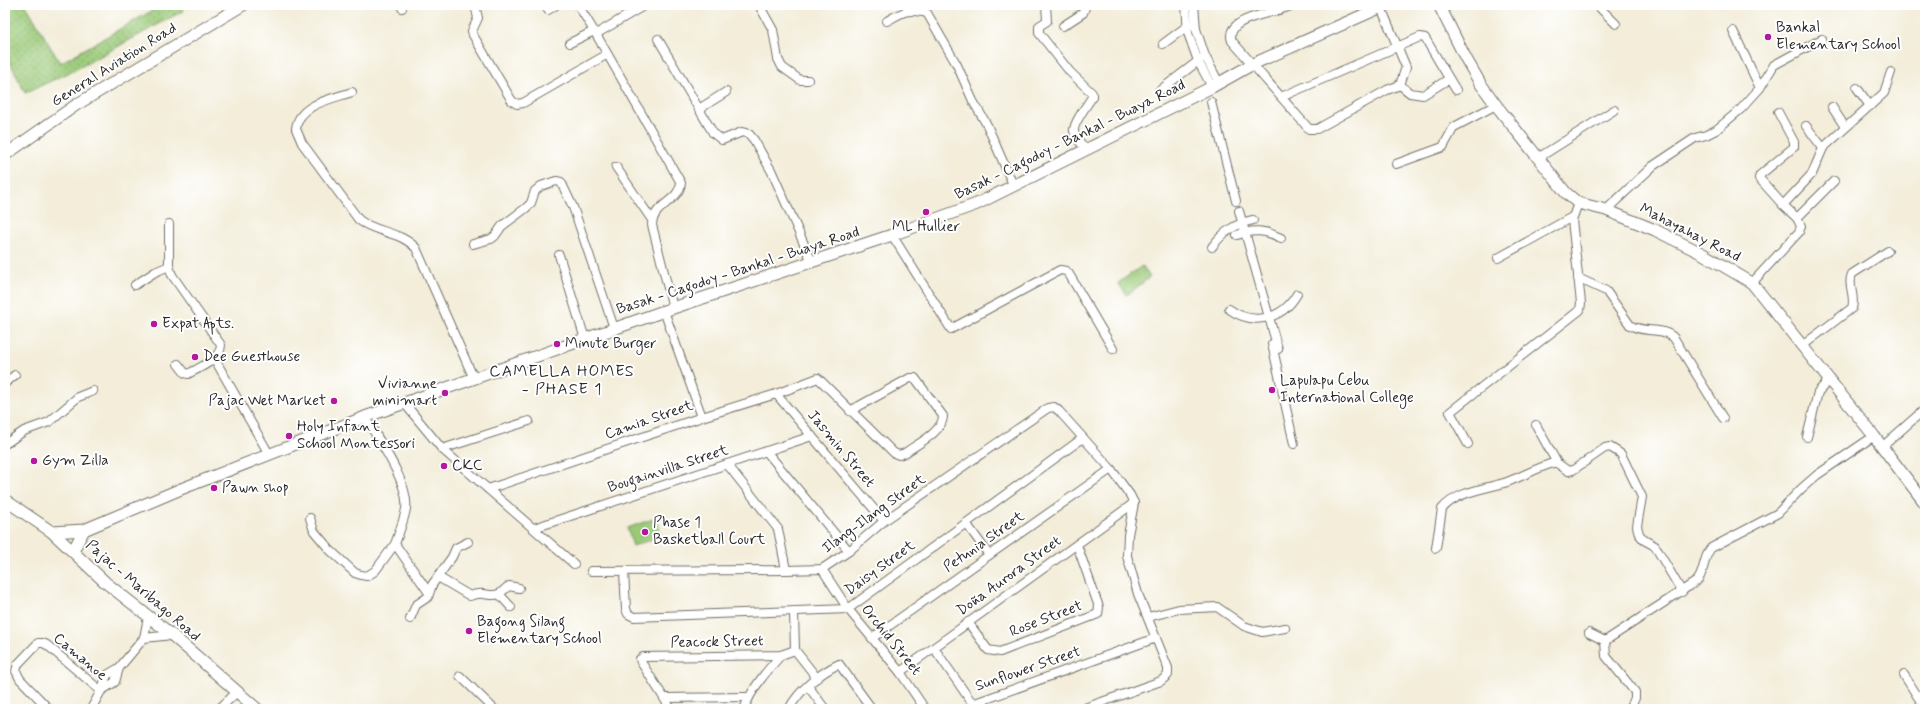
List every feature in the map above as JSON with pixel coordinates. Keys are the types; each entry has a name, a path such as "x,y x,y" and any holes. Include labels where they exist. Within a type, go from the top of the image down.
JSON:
{"street":[{"name":"General Aviation Road","path":"5,155 76,104 243,5"},
{"path":"475,5 478,18 472,31 472,35 512,101 517,104 523,103 606,55"},
{"path":"548,10 556,5"},
{"path":"578,5 681,183 678,194 654,215 652,225 669,309 702,417"},
{"path":"570,43 595,33 645,5"},
{"path":"759,5 773,30 778,59 782,67 800,80 808,80"},
{"path":"1046,5 1047,21 1039,26 1039,33 1070,72 1092,93 1092,97 1076,123 1074,130 1076,138 1086,150"},
{"path":"1063,26 1083,13 1086,5"},
{"path":"1292,5 1239,22 1230,32 1232,40 1309,129 1317,129 1387,90 1400,85"},
{"path":"1439,5 1465,57 1496,106 1563,190 1578,204 1572,217 1582,303 1578,312 1450,412 1468,444"},
{"path":"1597,5 1616,24"},
{"path":"1382,6 1406,67 1400,85"},
{"name":"Basak - Cagodoy - Bankal - Buaya Road","path":"52,532 84,530 269,454 365,417 405,404 614,328 892,235 977,204 1014,187 1216,85 1254,64 1382,6"},
{"path":"1193,7 1201,59"},
{"path":"1193,7 1187,25 1201,59 1216,85"},
{"path":"887,21 906,10 915,10 927,13 957,65 973,101 987,125 1014,187"},
{"path":"1163,44 1187,25 1195,21"},
{"path":"1732,31 1760,88"},
{"path":"1281,97 1420,37 1425,38 1456,90"},
{"path":"658,39 699,109 718,138 722,140 742,132 749,134 754,140 775,178 812,262"},
{"path":"1606,210 1654,166 1695,138 1716,130 1741,109 1760,88 1774,65 1822,39"},
{"path":"1159,91 1201,59"},
{"path":"1783,205 1812,174 1823,148 1884,93 1891,72"},
{"path":"1400,85 1410,93 1423,96 1449,79"},
{"path":"1857,88 1870,106"},
{"path":"352,92 310,107 298,118 296,130 302,142 359,220 366,226 396,235 411,243 416,248 474,379"},
{"path":"699,109 726,92"},
{"path":"1210,102 1236,201"},
{"path":"1396,164 1443,147 1454,127 1496,106"},
{"path":"1832,107 1845,127"},
{"path":"1538,158 1614,110"},
{"path":"1752,283 1799,232 1801,226 1797,218 1759,178 1760,175 1794,147 1794,142 1778,112"},
{"path":"1806,126 1823,148"},
{"path":"616,167 652,220"},
{"path":"473,244 491,239 495,236 502,226 531,203 535,192 541,186 556,181 561,182 573,207 614,328"},
{"path":"1797,218 1834,181"},
{"name":"Mahayahay Road","path":"1578,204 1606,210 1655,230 1703,254 1752,283 1874,436 1925,503"},
{"path":"1239,211 1277,345 1272,344 1294,444"},
{"path":"1498,258 1572,217"},
{"path":"1212,247 1228,230 1253,220"},
{"path":"169,224 169,266 172,275 221,345 221,349 214,358 188,374 185,373 178,364"},
{"path":"1237,235 1246,232 1267,232 1281,238"},
{"path":"892,235 951,329 1060,270 1066,271 1069,274 1113,349"},
{"path":"1802,346 1852,308 1853,298 1850,280 1852,274 1888,251"},
{"path":"559,255 584,339"},
{"path":"135,285 155,272 169,266"},
{"path":"1578,278 1606,290 1630,325 1635,328 1662,330 1669,333 1674,338 1723,418"},
{"path":"1229,309 1248,318 1270,318 1288,307 1297,294"},
{"path":"214,358 269,454"},
{"path":"5,383 15,375"},
{"name":"Camia Street","path":"488,489 702,417 776,394 818,378 850,411"},
{"path":"910,378 915,378 943,416 943,420 940,427 905,453 899,455 894,453 850,411 910,378"},
{"path":"1807,437 1818,392 1829,380"},
{"path":"5,444 24,431 49,422 78,397 93,391"},
{"name":"Jasmin Street","path":"776,394 884,521"},
{"path":"405,404 442,449 574,564"},
{"name":"Ilang-Ilang Street","path":"590,571 786,570 822,568 849,551 884,521 1048,408 1054,407 1060,411 1083,438"},
{"path":"1882,447 1925,409"},
{"path":"310,518 314,531 323,542 350,569 361,576 367,576 375,572 396,544 406,508 406,499 398,472 365,417"},
{"path":"442,449 529,421"},
{"path":"1536,425 1557,463 1564,469 1573,470 1605,448 1610,447 1621,454 1642,498 1638,526 1639,534 1644,540 1655,546 1682,592"},
{"name":"Bougainvilla Street","path":"534,528 812,436"},
{"path":"1605,641 1682,592 1700,578 1708,551 1711,548 1778,513 1817,475 1874,436"},
{"path":"1082,709 1161,681 1168,675 1168,668 1138,594 1127,556 1128,535 1134,503 1111,469 1083,438"},
{"name":"Daisy Street","path":"624,572 626,609 628,614 634,617 848,609 1083,438"},
{"path":"766,451 849,551"},
{"path":"1436,548 1441,514 1446,504 1480,489 1506,482 1550,464 1557,463"},
{"path":"727,464 778,529 786,570"},
{"name":"Petunia Street","path":"872,638 1111,469"},
{"name":"Pajac - Maribago Road","path":"5,500 52,532 106,582 172,635 257,709"},
{"name":"Doña Aurora Street","path":"900,672 1134,503"},
{"path":"966,523 989,555"},
{"path":"73,551 84,530"},
{"path":"410,619 416,605 424,600 429,593 456,548 468,542"},
{"path":"396,544 429,593"},
{"name":"Rose Street","path":"968,622 988,650 1000,652 1098,614 1099,607 1077,545"},
{"name":"Orchid Street","path":"822,568 848,609 900,672 925,709"},
{"path":"438,577 470,596 478,592 488,595 499,594 510,586 519,588"},
{"path":"499,594 511,607"},
{"path":"1148,617 1179,609 1217,608 1244,626 1262,632 1285,628"},
{"path":"794,612 795,650 817,678"},
{"path":"101,691 107,675 119,668 144,638 148,617"},
{"path":"1589,633 1605,641"},
{"path":"144,638 172,635"},
{"name":"Sunflower Street","path":"934,648 970,700 975,703 1156,638"},
{"path":"1605,641 1606,656 1635,692 1635,698 1630,709"},
{"name":"Camanoe","path":"49,709 20,679 16,670 18,664 38,643 47,645 101,691 91,709"},
{"name":"Peacock Street","path":"664,698 641,662 640,659 642,657 781,655 795,650"},
{"path":"744,709 748,697 761,678 781,655"},
{"path":"789,709 794,698 817,678 839,664 872,709"},
{"path":"1904,675 1925,708"},
{"path":"460,676 494,709"},
{"path":"808,686 825,709"},
{"path":"218,709 237,692"},
{"path":"664,698 748,697"},
{"path":"664,698 671,709"}],"green space":[{"path":"5,5 26,5 60,63 162,5 182,5 183,11 75,70 25,93 5,52"},
{"path":"1142,266 1150,277 1127,295 1118,283"},
{"name":"Phase 1 Basketball Court","path":"656,518 662,536 633,546 627,528"}],"place":[{"name":"Bankal Elementary School","path":"1768,37"},
{"name":"ML Hullier","path":"926,212"},
{"name":"Expat Apts.","path":"154,324"},
{"name":"Minute Burger","path":"557,344"},
{"name":"Dee Guesthouse","path":"195,357"},
{"name":"Lapulapu Cebu International College","path":"1272,390"},
{"name":"Vivianne minimart","path":"445,393"},
{"name":"Pajac Wet Market","path":"334,401"},
{"name":"Holy Infant School Montessori","path":"289,436"},
{"name":"Gym Zilla","path":"34,461"},
{"name":"CKC","path":"444,466"},
{"name":"Pawn shop","path":"214,488"},
{"name":"Phase 1 Basketball Court","path":"645,532"},
{"name":"Bagong Silang Elementary School","path":"469,631"}],"district":[{"name":"CAMELLA HOMES - PHASE 1","path":"562,380"}]}
